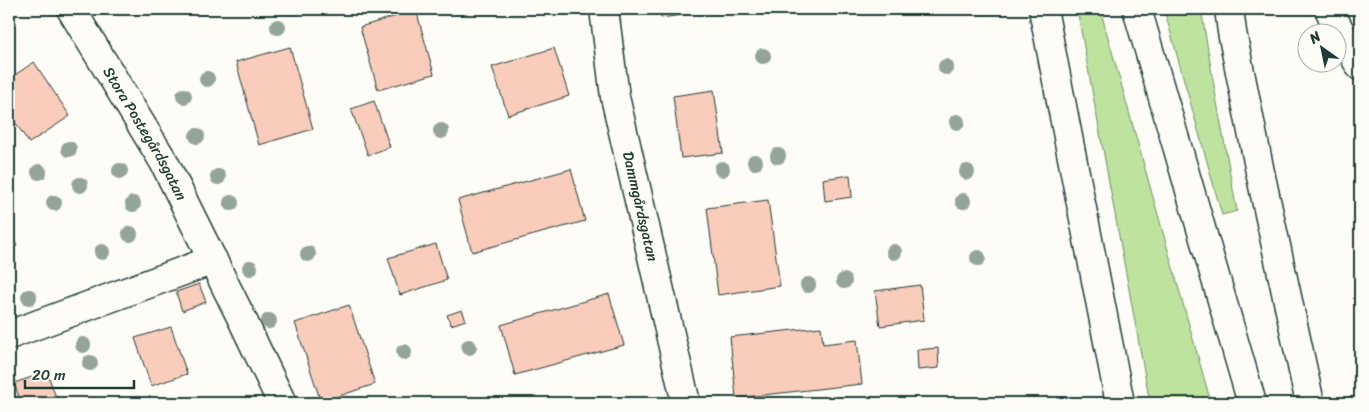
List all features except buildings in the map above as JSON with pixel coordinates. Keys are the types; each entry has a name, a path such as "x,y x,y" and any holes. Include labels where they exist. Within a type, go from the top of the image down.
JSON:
{"main road":[{"name":"Stora Postegårdsgatan","path":"71,9 164,162 282,403"},
{"name":"Dammgårdsgatan","path":"604,9 615,97 686,403"},
{"path":"1043,9 1120,403"},
{"path":"1138,9 1252,403"},
{"path":"1229,9 1260,172 1310,403"},
{"path":"1329,9 1360,66"},
{"path":"9,335 213,260"}],"green space":[{"path":"1077,9 1100,9 1211,403 1150,403"},
{"path":"1164,9 1201,9 1237,211 1222,215"}]}
